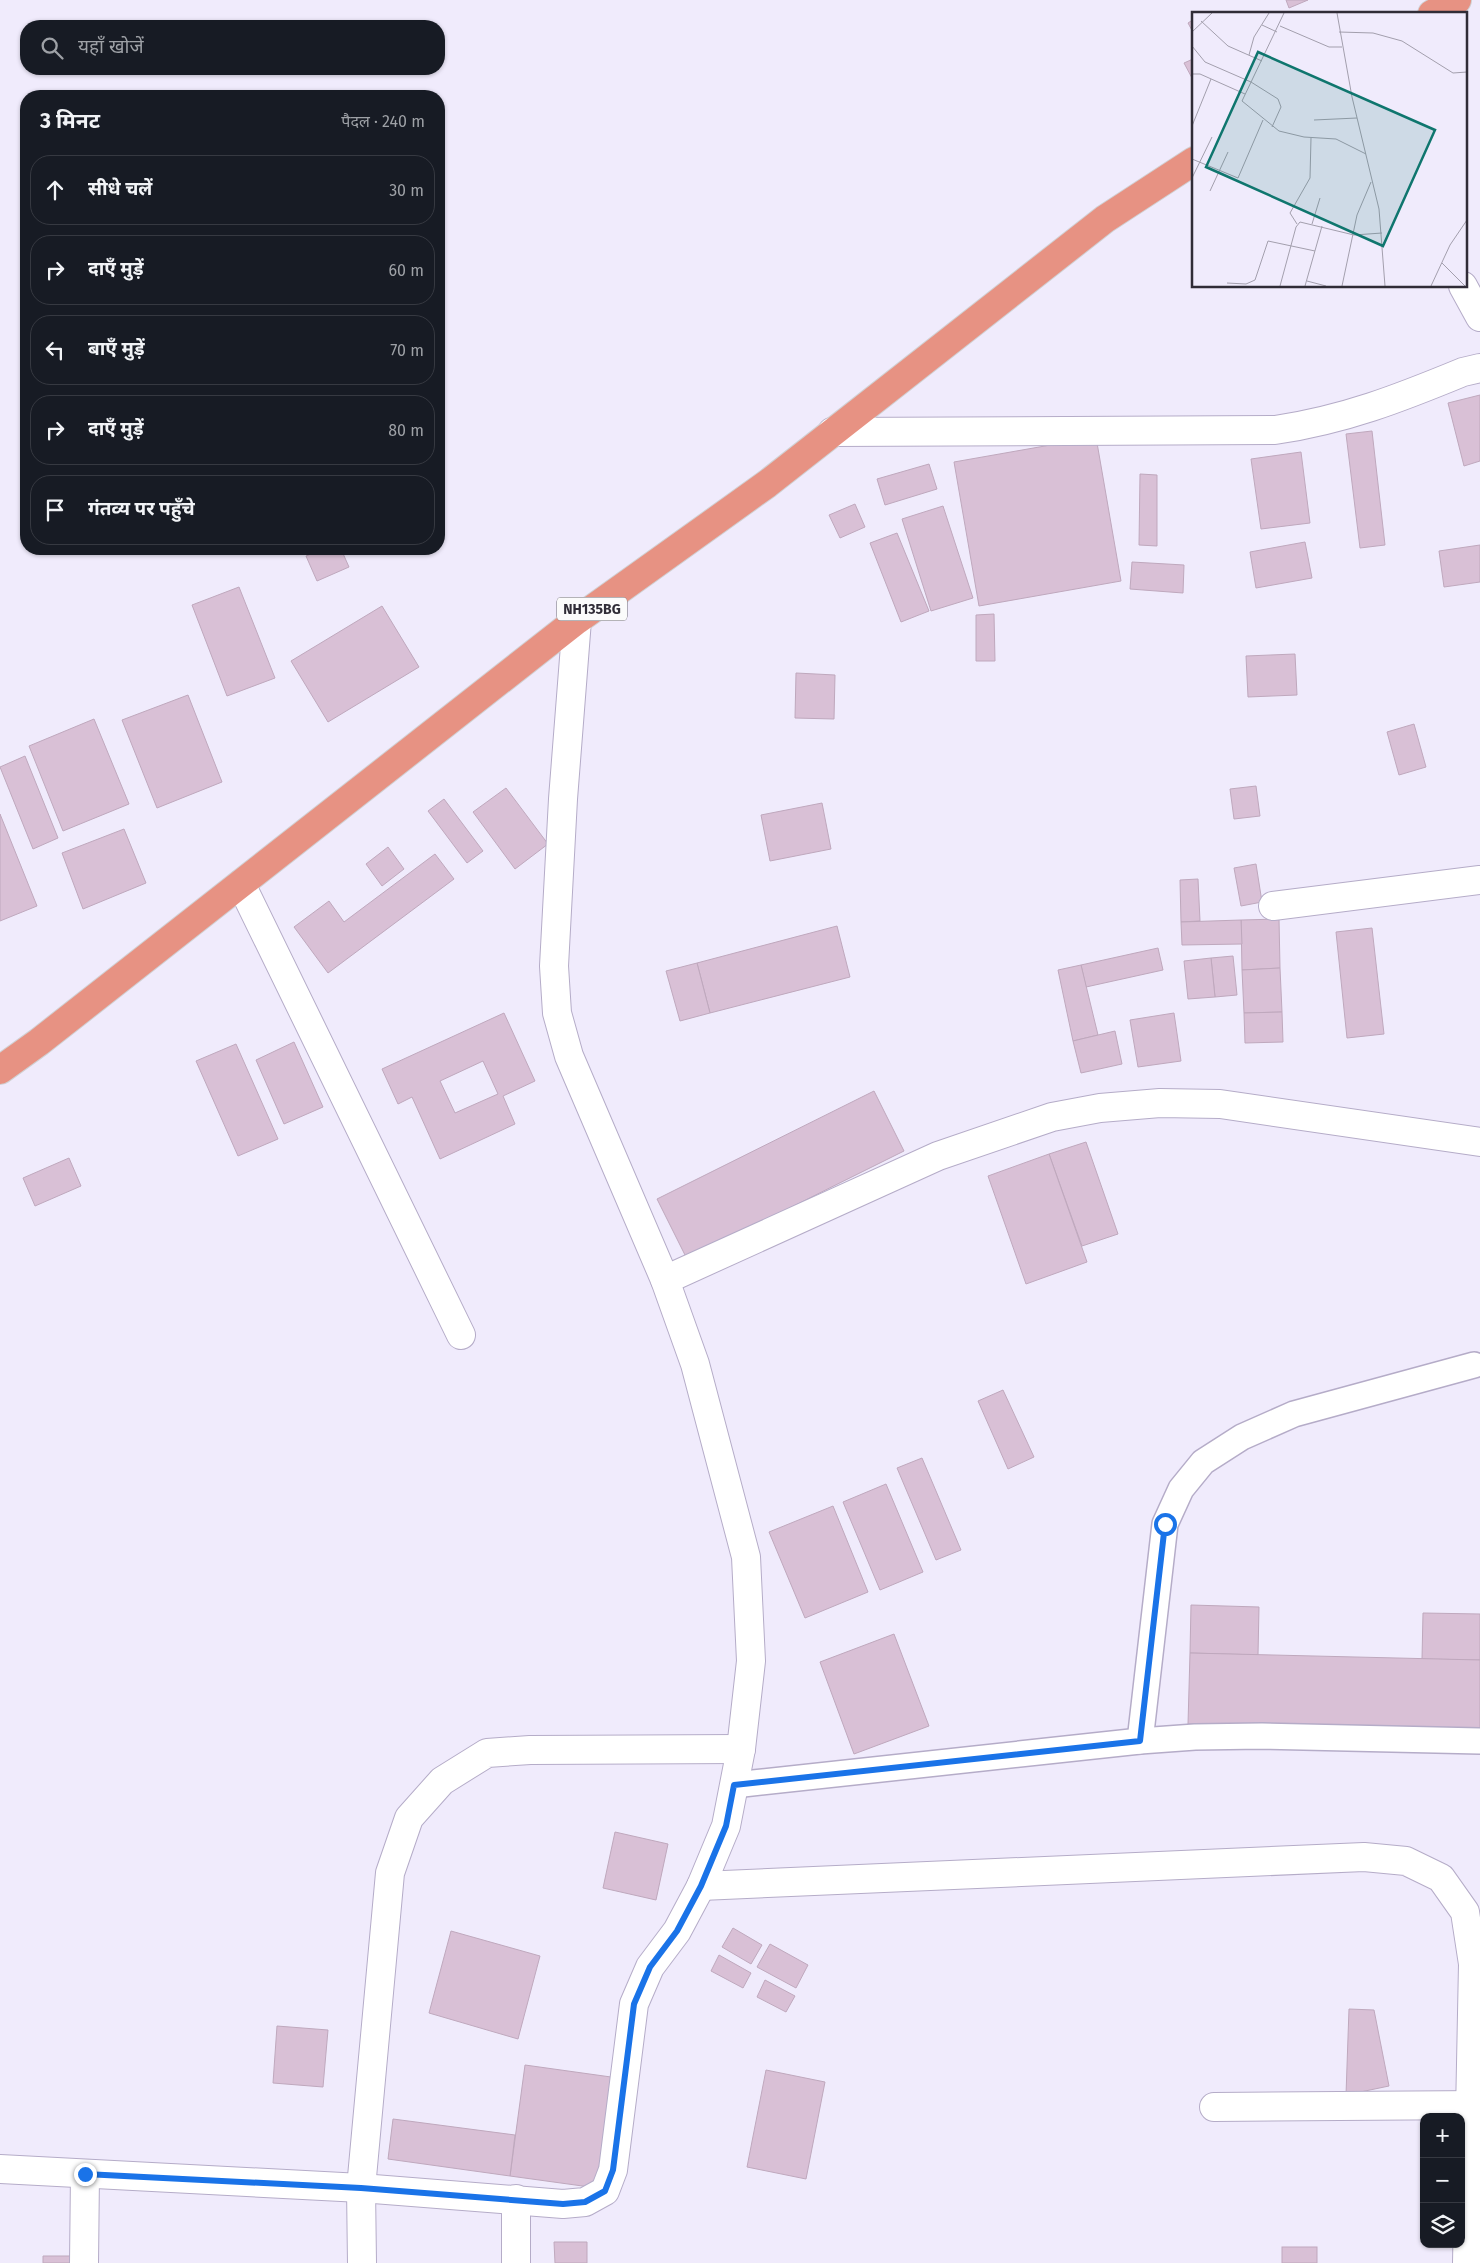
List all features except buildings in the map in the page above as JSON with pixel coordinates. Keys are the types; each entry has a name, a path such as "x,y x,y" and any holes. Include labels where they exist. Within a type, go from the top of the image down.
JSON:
{"highway":[{"path":"1436,12 1457,0"},
{"name":"NH135BG","path":"0,1070 39,1042 577,620 767,484 1105,218 1192,162"}],"street":[{"path":"1464,288 1480,317"},
{"path":"832,432 1275,430 1316,424 1355,414 1463,372 1480,368"},
{"path":"0,2169 361,2188 563,2204 585,2202 605,2191 613,2170 634,2004 650,1967 677,1931 701,1886 726,1826 741,1748 751,1661 746,1557 695,1364 665,1280 569,1056 557,1013 554,966 563,799 577,620"},
{"path":"1273,906 1480,880"},
{"path":"241,884 460,1336"},
{"path":"665,1280 938,1156 1052,1117 1100,1108 1160,1103 1220,1104 1480,1142"},
{"path":"362,2263 361,2188 390,1873 409,1818 442,1781 487,1753 530,1750 741,1748"},
{"path":"701,1886 1364,1858 1406,1861 1442,1878 1465,1912 1473,1964 1475,2105 1467,2263"},
{"path":"1214,2107 1475,2105"},
{"path":"84,2263 85,2174"},
{"path":"516,2200 516,2263"}],"lane":[{"path":"1140,1741 1165,1524 1181,1489 1203,1462 1242,1437 1294,1414 1474,1365"},
{"path":"734,1785 1140,1741 1195,1737 1262,1736 1480,1741"}],"route":[{"path":"85,2174 361,2188 563,2204 585,2202 605,2191 613,2170 634,2004 650,1967 677,1931 701,1886 726,1826 734,1785 1140,1741 1165,1524"}]}
